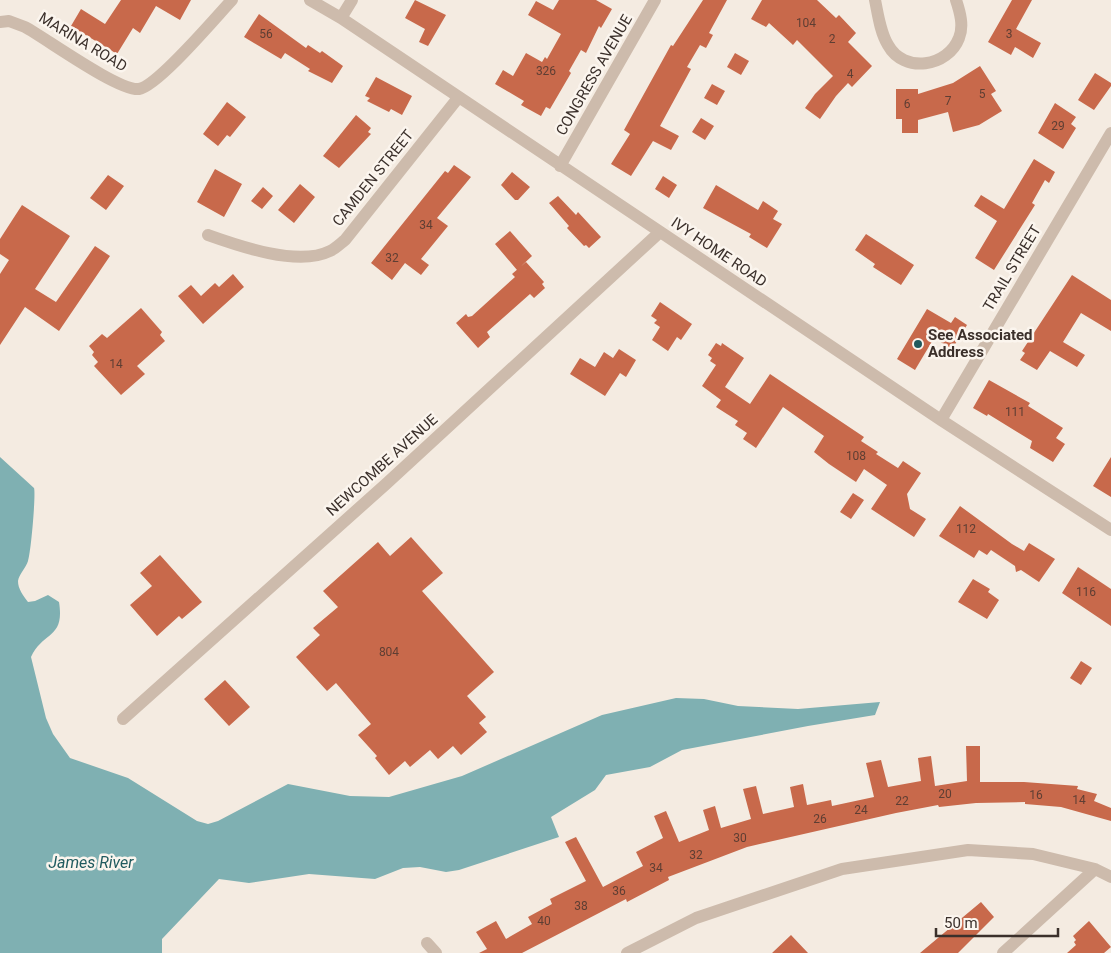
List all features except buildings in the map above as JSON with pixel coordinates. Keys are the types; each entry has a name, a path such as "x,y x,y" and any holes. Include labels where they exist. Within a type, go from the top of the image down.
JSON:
{"street":[{"name":"MARINA ROAD","path":"0,22 9,22 25,27 115,82 140,89 161,76 232,0"},
{"name":"IVY HOME ROAD","path":"310,0 341,18 941,420 1111,530"},
{"path":"341,18 352,0"},
{"name":"CONGRESS AVENUE","path":"560,166 656,0"},
{"path":"875,0 888,46 902,59 919,65 932,63 951,52 960,37 961,16 956,0"},
{"name":"CAMDEN STREET","path":"208,235 254,249 300,257 330,251 345,240 458,98"},
{"name":"TRAIL STREET","path":"941,420 1111,133"},
{"name":"NEWCOMBE AVENUE","path":"123,718 386,484 660,232"},
{"path":"627,953 696,918 842,869 968,850 1033,854 1095,869 1111,877"},
{"path":"1003,953 1095,869"}],"water":[{"name":"James River","path":"0,457 34,488 34,511 29,556 18,581 20,589 28,602 48,595 59,602 59,623 56,629 41,643 31,657 46,718 53,734 70,758 128,778 197,821 208,824 218,821 288,784 350,796 389,797 462,776 602,715 676,698 704,699 738,706 798,709 880,702 875,715 682,750 650,767 606,775 595,790 551,817 559,837 459,870 446,872 420,867 403,868 375,879 309,874 249,883 219,879 162,939 162,953 0,953"}],"place":[{"name":"See Associated Address","path":"918,344"}]}
